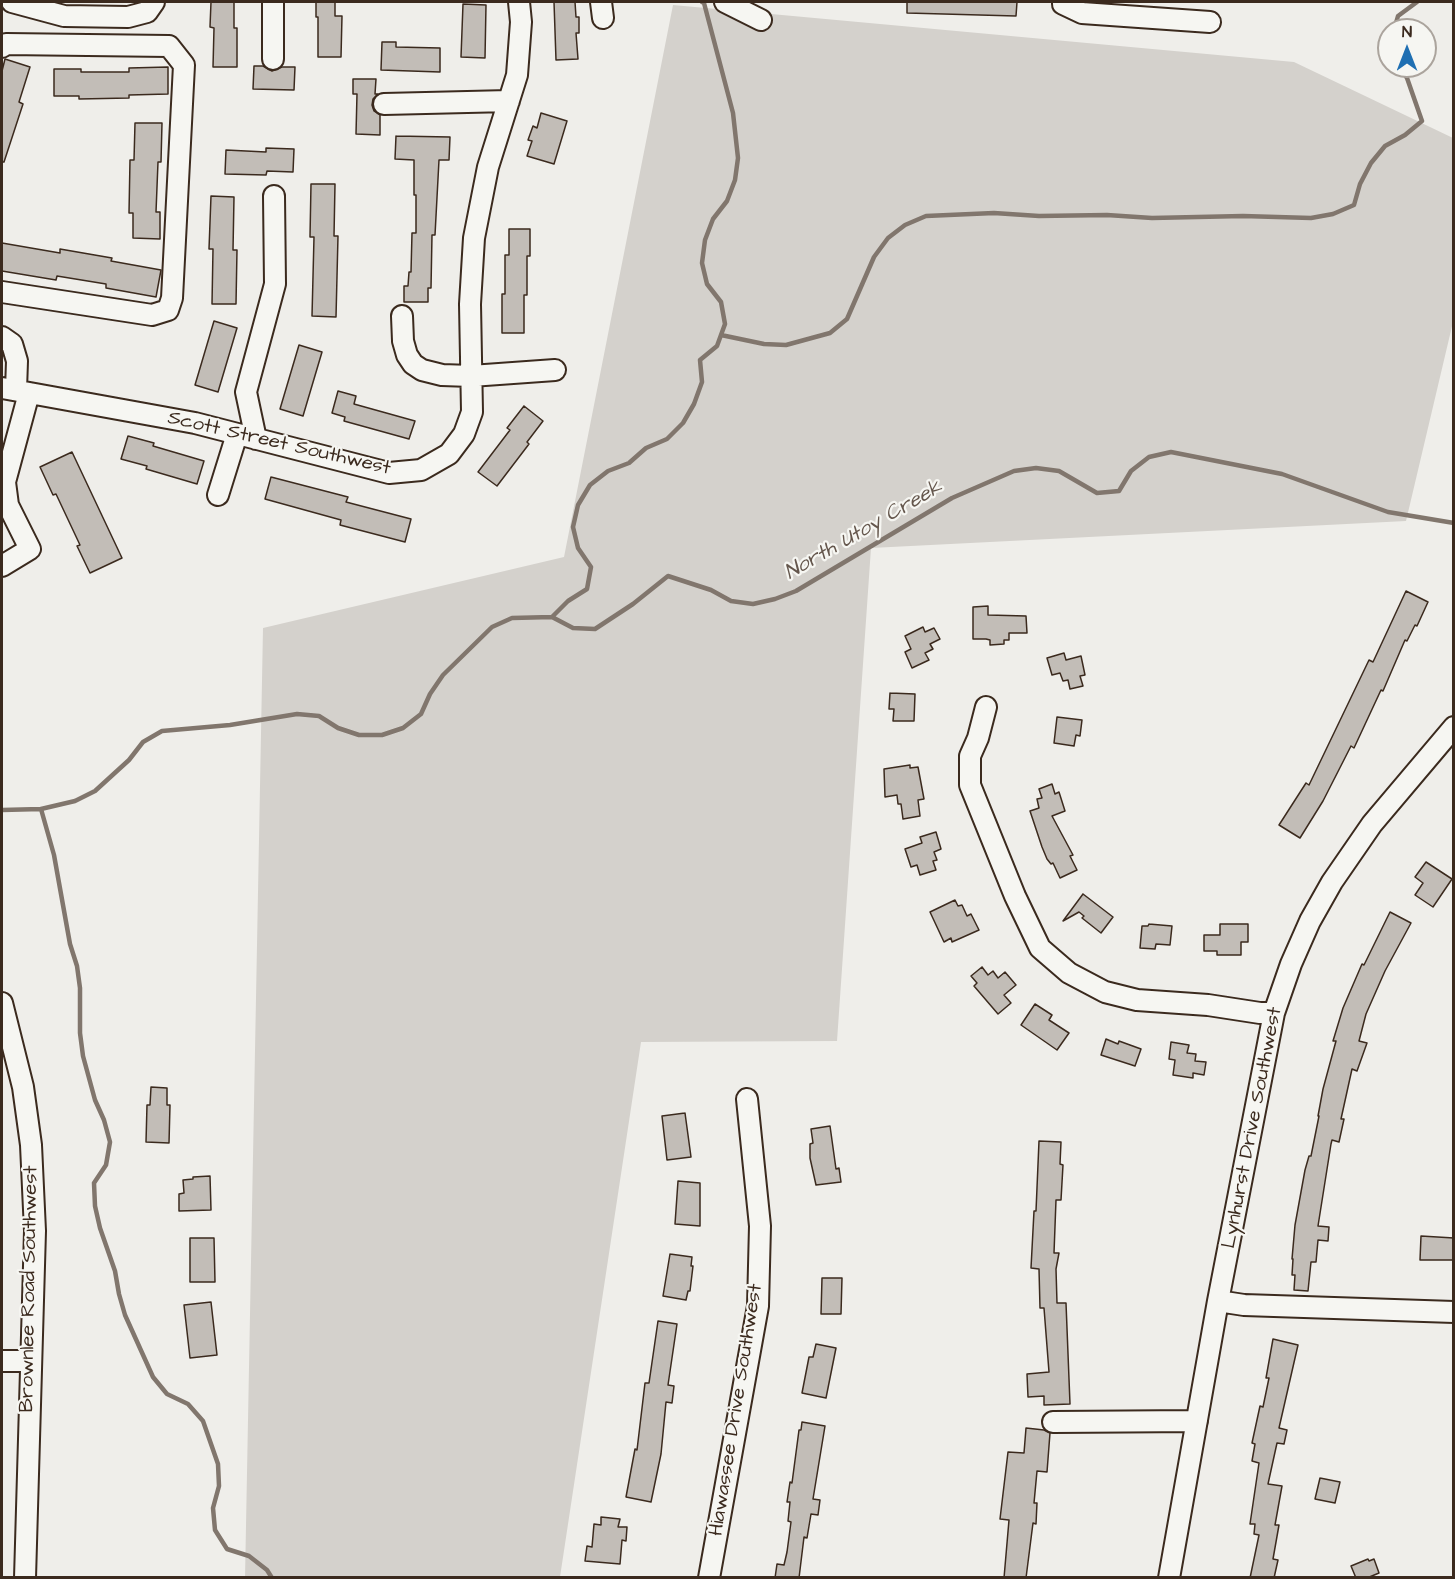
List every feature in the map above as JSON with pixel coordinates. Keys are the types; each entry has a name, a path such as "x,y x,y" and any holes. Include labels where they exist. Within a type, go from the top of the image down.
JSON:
{"street":[{"path":"12,2 64,16 128,17 147,12 154,2"},
{"path":"273,2 273,59"},
{"name":"Scott Street Southwest","path":"16,390 195,423 389,473 421,470 449,454 464,434 472,412 470,304 474,238 488,167 517,75 521,22 519,2"},
{"path":"725,2 761,20"},
{"path":"1063,2 1082,13 1210,22"},
{"path":"2,47 6,44 169,46 184,65 172,298 168,310 152,315 2,292"},
{"path":"384,104 509,101"},
{"path":"256,439 246,392 275,284 274,196"},
{"path":"402,316 403,341 407,355 413,364 422,370 442,375 471,376 555,370"},
{"path":"2,337 12,344 17,361 16,390 5,482 8,505 30,549 2,566"},
{"path":"218,495 237,434"},
{"path":"986,707 978,738 970,756 970,785 1015,896 1040,948 1069,973 1105,992 1137,999 1274,1013"},
{"name":"Lynhurst Drive Southwest","path":"1168,1578 1218,1301 1274,1013 1310,921 1332,882 1372,824 1454,727"},
{"name":"Brownlee Road Southwest","path":"2,1003 23,1087 31,1145 35,1231 26,1578"},
{"name":"Hiawassee Drive Southwest","path":"709,1578 758,1306 760,1226 747,1099"},
{"path":"1218,1301 1244,1305 1454,1311"},
{"path":"2,1361 30,1361"},
{"path":"1053,1422 1197,1420"}],"shaded area":[{"path":"673,5 1294,62 1453,138 1453,322 1406,521 871,548 837,1041 641,1042 560,1577 245,1578 263,628 564,557"}],"building":[{"path":"211,2 234,2 237,67 213,67 214,28 210,27"},
{"path":"316,2 335,2 335,16 342,16 341,57 318,57"},
{"path":"554,2 575,2 576,17 579,17 579,33 576,33 578,59 556,60"},
{"path":"907,2 1017,2 1016,16 907,13"},
{"path":"463,4 486,5 485,58 461,57"},
{"path":"382,42 396,42 396,47 440,48 440,72 381,70"},
{"path":"5,59 30,67 19,102 23,104 4,162 2,162 2,71"},
{"path":"254,66 263,66 272,71 282,67 295,67 294,90 253,89"},
{"path":"168,67 168,94 129,95 129,98 79,99 79,96 54,96 54,69 81,69 81,72 129,72 129,68"},
{"path":"353,79 376,79 375,94 378,94 373,99 372,105 374,111 380,115 380,135 356,134 357,94 353,94"},
{"path":"541,113 567,121 554,164 527,156 532,141 528,140 533,126 537,128"},
{"path":"135,123 162,123 156,212 160,212 160,239 133,238 133,213 129,213 130,160 134,160"},
{"path":"396,136 450,137 449,160 439,160 435,235 432,235 431,288 428,288 428,302 404,302 404,286 408,286 409,272 411,272 412,233 416,233 416,195 414,195 414,160 395,159"},
{"path":"266,148 294,149 293,172 267,171 266,175 225,174 226,150 266,152"},
{"path":"311,184 335,184 334,236 338,236 336,317 312,316 314,237 310,237"},
{"path":"211,196 234,197 233,250 237,250 236,304 212,304 213,249 209,249"},
{"path":"509,229 530,229 527,295 524,295 524,333 502,333 502,294 505,294 505,255 509,255"},
{"path":"2,243 60,253 60,249 161,270 156,297 106,288 106,284 57,276 56,280 2,271"},
{"path":"214,321 237,328 218,392 195,385"},
{"path":"299,345 322,352 303,416 280,409"},
{"path":"338,391 356,396 354,404 415,421 409,439 344,421 345,417 332,413"},
{"path":"524,406 543,421 527,442 529,444 497,486 478,472 510,430 507,428"},
{"path":"128,436 204,461 197,484 121,459"},
{"path":"72,452 122,558 90,573 77,546 80,545 56,494 53,495 40,467"},
{"path":"271,477 348,497 346,502 411,519 405,542 340,525 341,520 265,499"},
{"path":"1406,591 1428,602 1417,626 1415,625 1407,641 1405,640 1383,691 1381,690 1354,748 1351,746 1323,801 1300,838 1279,825 1306,783 1309,785 1369,660 1373,662"},
{"path":"988,606 988,615 1026,616 1027,633 1009,633 1009,640 1004,640 1004,644 990,645 990,640 973,639 973,607"},
{"path":"923,627 925,632 934,628 940,639 930,644 933,649 925,653 929,660 912,668 905,652 911,649 905,636"},
{"path":"1064,653 1066,660 1081,656 1085,675 1080,676 1083,686 1070,689 1068,680 1063,681 1060,673 1052,675 1047,658"},
{"path":"890,693 915,694 914,721 893,721 894,709 889,709"},
{"path":"1057,717 1082,720 1080,736 1076,735 1074,746 1054,743"},
{"path":"910,765 910,768 918,767 924,799 918,800 920,816 903,819 897,795 885,797 884,769"},
{"path":"1052,784 1055,794 1059,792 1065,811 1052,816 1073,855 1070,856 1077,870 1060,878 1053,863 1051,864 1047,859 1030,811 1039,808 1037,799 1042,798 1039,789"},
{"path":"936,832 941,849 934,852 937,860 933,861 936,870 920,875 917,865 911,867 905,849 922,843 920,837"},
{"path":"1426,862 1452,879 1433,907 1415,895 1423,883 1415,877"},
{"path":"1083,894 1113,917 1101,933 1082,918 1084,916 1079,912 1063,921"},
{"path":"955,900 958,906 962,905 967,916 971,914 979,930 952,942 951,938 944,942 930,912"},
{"path":"1390,912 1411,923 1385,971 1366,1014 1359,1041 1367,1043 1357,1071 1352,1069 1341,1119 1344,1119 1339,1142 1332,1140 1318,1226 1329,1227 1328,1241 1318,1240 1316,1262 1311,1262 1308,1291 1294,1290 1295,1275 1292,1275 1292,1259 1295,1225 1323,1089 1336,1041 1333,1041 1343,1008 1362,964 1364,965"},
{"path":"1149,924 1172,926 1170,945 1156,944 1155,949 1140,948 1142,926"},
{"path":"1220,924 1248,924 1248,942 1241,942 1241,955 1217,955 1217,951 1204,951 1204,935 1220,935"},
{"path":"982,967 988,975 993,971 998,978 1005,972 1016,985 1004,995 1011,1003 998,1014 974,986 977,983 971,976"},
{"path":"1035,1004 1052,1015 1049,1020 1069,1033 1057,1050 1021,1025"},
{"path":"1106,1039 1141,1049 1135,1066 1101,1055"},
{"path":"1171,1042 1189,1045 1187,1053 1196,1054 1195,1061 1206,1062 1204,1075 1193,1073 1193,1078 1173,1075 1175,1060 1169,1059"},
{"path":"151,1087 167,1088 167,1105 170,1105 169,1143 146,1142 147,1105 150,1105"},
{"path":"685,1113 691,1157 667,1160 662,1116"},
{"path":"830,1126 836,1169 839,1168 841,1182 816,1185 810,1158 810,1144 813,1143 811,1129"},
{"path":"1039,1141 1061,1142 1060,1164 1063,1165 1061,1200 1056,1200 1054,1253 1059,1253 1056,1269 1057,1303 1066,1303 1070,1404 1044,1405 1044,1396 1028,1397 1027,1374 1049,1372 1044,1308 1040,1308 1039,1269 1031,1268"},
{"path":"210,1176 211,1210 179,1211 179,1194 184,1193 183,1180"},
{"path":"678,1181 700,1183 700,1226 675,1224"},
{"path":"1421,1236 1454,1238 1454,1260 1420,1260"},
{"path":"190,1238 214,1238 215,1282 190,1282"},
{"path":"670,1254 692,1257 690,1291 688,1291 686,1300 663,1296"},
{"path":"822,1278 842,1278 841,1314 821,1314"},
{"path":"211,1302 217,1355 190,1358 184,1305"},
{"path":"658,1321 677,1324 668,1385 674,1386 672,1403 666,1402 661,1454 651,1502 626,1497 635,1449 637,1450 645,1383 649,1383"},
{"path":"1273,1339 1298,1345 1279,1428 1287,1430 1284,1444 1277,1443 1268,1484 1282,1486 1275,1525 1279,1525 1273,1559 1278,1560 1274,1578 1250,1578 1259,1535 1254,1534 1255,1524 1250,1524 1259,1463 1252,1461 1255,1444 1252,1443 1269,1378 1266,1378"},
{"path":"816,1344 836,1348 826,1398 802,1393 809,1357 813,1357"},
{"path":"802,1422 825,1426 813,1499 820,1500 818,1515 811,1514 807,1538 804,1537 799,1578 775,1578 777,1564 784,1565 787,1552 791,1522 788,1521 790,1502 787,1502"},
{"path":"1026,1428 1050,1433 1047,1472 1037,1471 1034,1503 1037,1503 1036,1524 1033,1523 1026,1578 1004,1578 1009,1520 1000,1519 1008,1452 1024,1453"},
{"path":"1320,1478 1340,1482 1335,1503 1315,1499"},
{"path":"601,1517 620,1519 618,1527 627,1527 626,1541 622,1540 620,1564 585,1561 587,1546 592,1547 594,1524 601,1525"},
{"path":"1368,1559 1369,1561 1374,1559 1379,1573 1367,1578 1356,1578 1351,1566"}],"waterway":[{"path":"552,617 568,601 587,589 591,567 578,548 573,527 578,505 590,485 608,471 629,463 646,448 667,439 683,423 694,404 702,382 700,360 717,346 725,324 721,302 707,284 702,263 705,240 713,219 727,201 735,180 738,158 733,113 702,2"},
{"path":"1397,18 1417,2"},
{"path":"721,335 764,344 786,345 830,333 847,319 874,257 888,238 905,225 926,216 994,213 1152,218 1243,216 1311,218 1333,214 1354,205 1360,184 1371,163 1385,146 1405,135 1422,121 1407,78"},
{"name":"North Utoy Creek","path":"2,810 41,809 75,801 95,791 129,760 143,742 162,731 230,725 297,714 319,716 338,728 359,735 382,735 403,728 421,714 430,694 443,675 492,627 512,618 552,617 573,628 595,629 633,604 668,576 711,590 731,601 753,604 775,599 796,591 952,498 1014,471 1036,468 1059,471 1097,493 1119,491 1131,471 1149,457 1171,452 1282,474 1388,512 1454,523"},
{"path":"41,809 54,855 70,944 77,966 83,1056 110,1142 106,1165 94,1183 95,1206 115,1271 125,1315 153,1377 167,1394 188,1404 203,1421 218,1464 219,1486 213,1508 215,1530 227,1549 249,1556 267,1570 272,1578"}]}
